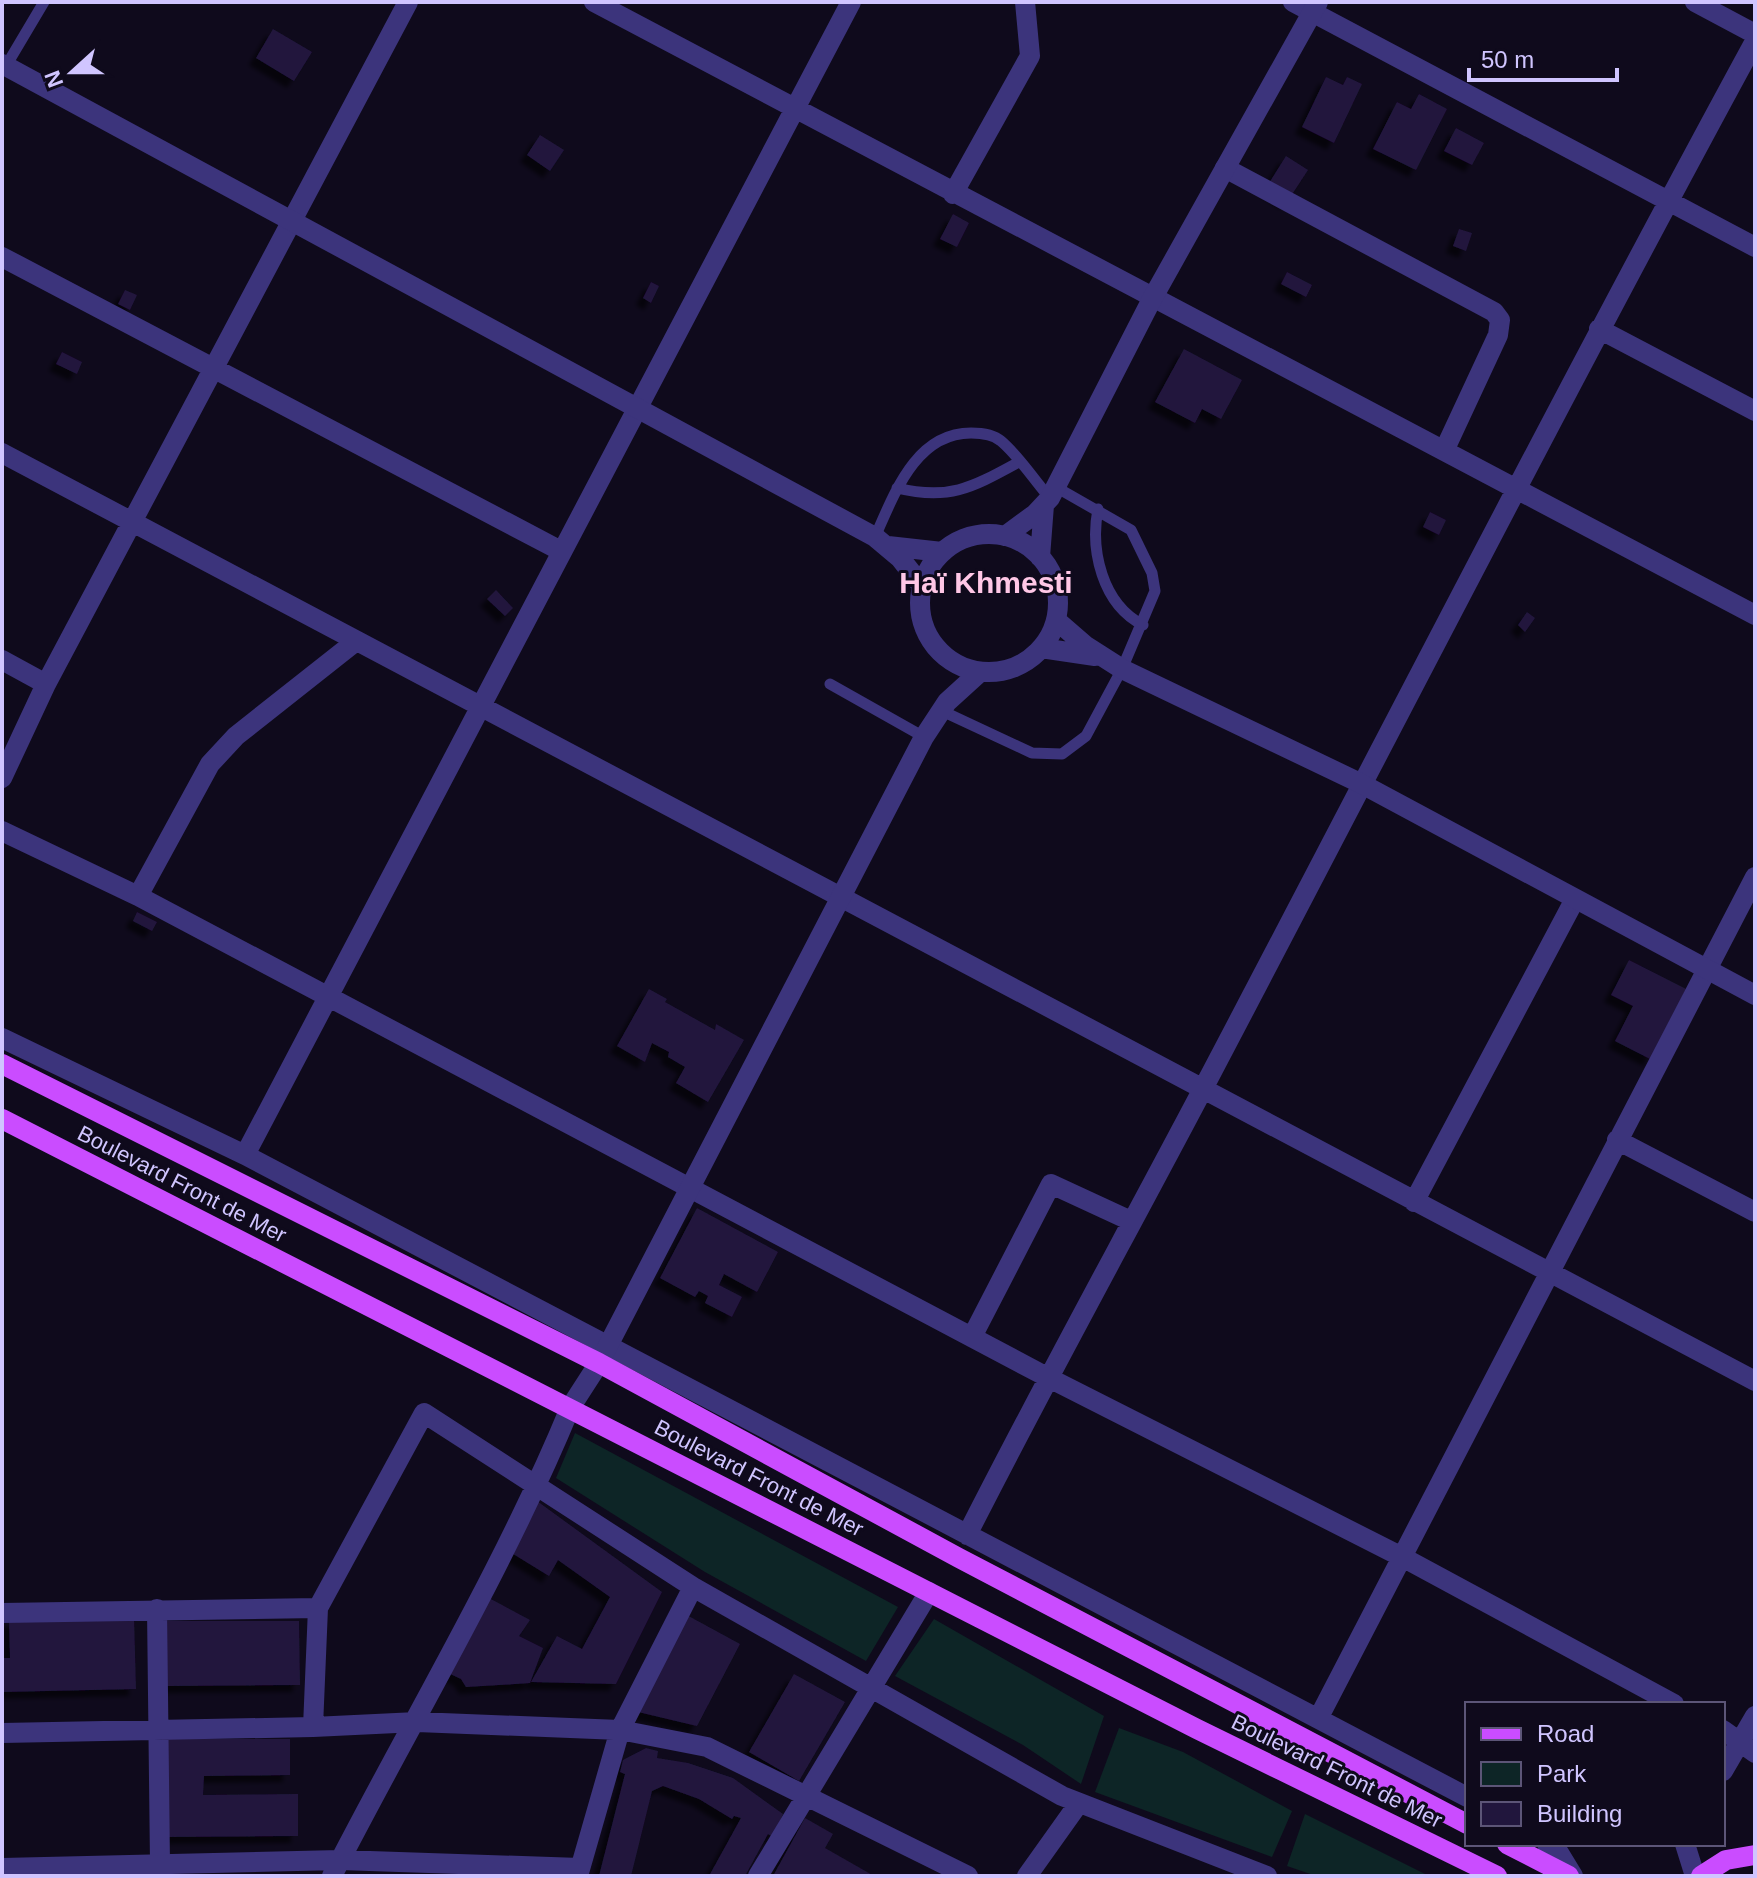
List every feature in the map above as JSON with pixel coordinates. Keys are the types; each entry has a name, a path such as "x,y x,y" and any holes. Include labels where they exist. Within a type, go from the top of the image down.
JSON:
{"main road":[{"name":"Boulevard Front de Mer","path":"2,1064 603,1355 959,1558 1465,1823"},
{"name":"Boulevard Front de Mer","path":"2,1119 929,1592 1497,1876"},
{"path":"1511,1846 1571,1876"},
{"path":"1701,1876 1726,1860 1755,1855"}],"street":[{"path":"2,778 46,684 408,2"},
{"path":"594,2 1755,615"},
{"path":"245,1155 851,2"},
{"path":"953,194 1030,56 1025,2"},
{"path":"1293,2 1315,7 1755,247"},
{"path":"1695,2 1755,34"},
{"path":"1040,557 1049,496 1152,299 1315,7"},
{"path":"967,1535 1047,1377 1204,1087 1360,783 1519,490 1599,329 1755,41"},
{"path":"4,65 637,405 881,541 922,586"},
{"path":"1225,168 1494,312 1500,320 1498,335 1444,451"},
{"path":"2,257 561,551"},
{"path":"1599,329 1755,411"},
{"path":"2,453 1755,1381"},
{"path":"1005,536 1049,496"},
{"path":"336,1868 417,1722 539,1484 570,1408 603,1355 843,899 924,737 944,706 980,672 1020,665 1041,648 1056,620 1056,587 1040,557 1005,536 978,535 942,552 926,573 922,586 920,601 926,632 945,656 980,672"},
{"path":"881,541 942,552"},
{"path":"1056,620 1102,658 1122,669 1360,783 1755,995"},
{"path":"138,896 210,764 236,736 355,642"},
{"path":"1041,648 1102,658"},
{"path":"944,706 945,656"},
{"path":"2,660 46,684"},
{"path":"2,831 138,896 1047,1377 1404,1558 1670,1702"},
{"path":"1319,1717 1755,877"},
{"path":"1414,1202 1575,899"},
{"path":"2,1038 245,1155 603,1355 967,1535 1465,1796"},
{"path":"1617,1140 1755,1212"},
{"path":"972,1337 1051,1184 1131,1221"},
{"path":"313,1727 318,1608 424,1413 539,1484 693,1587 871,1691 1079,1803 1267,1876"},
{"path":"2,1868 160,1864 579,1872 620,1730 693,1587"},
{"path":"758,1876 929,1592"},
{"path":"2,1613 318,1608"},
{"path":"157,1609 160,1864"},
{"path":"1725,1769 1748,1746 1755,1716"},
{"path":"2,1733 417,1722 620,1730 707,1747 968,1876"},
{"path":"1725,1731 1748,1746"},
{"path":"1027,1876 1079,1803"},
{"path":"1550,1846 1559,1853 1571,1876"},
{"path":"1686,1846 1695,1876"}],"lane":[{"path":"4,65 44,2"},
{"path":"881,541 897,488 921,455 947,439 965,433 983,433 999,439 1049,496 1098,509 1131,530 1152,573 1153,600 1122,669 1086,736 1062,754 1032,753 944,706"},
{"path":"897,488 926,495 953,493 1019,462"},
{"path":"1098,509 1095,543 1107,586 1120,610 1143,625"},
{"path":"830,684 924,737"}],"green space":[{"path":"575,1433 898,1607 866,1661 705,1572 556,1478"},
{"path":"934,1619 1104,1716 1081,1784 1023,1745 895,1676"},
{"path":"1119,1728 1183,1752 1292,1811 1272,1857 1095,1792"},
{"path":"1305,1814 1429,1876 1316,1876 1287,1866"}],"building":[{"path":"273,29 312,52 294,81 256,58"},
{"path":"1326,77 1343,85 1347,77 1362,84 1334,143 1302,127"},
{"path":"1419,94 1447,109 1416,170 1373,149 1397,102 1411,109"},
{"path":"1456,128 1484,143 1472,165 1444,151"},
{"path":"540,135 564,150 550,171 527,155"},
{"path":"1286,156 1308,170 1287,202 1266,188"},
{"path":"953,214 969,223 957,247 940,239"},
{"path":"1459,229 1472,233 1466,251 1453,246"},
{"path":"1287,272 1312,285 1306,297 1281,284"},
{"path":"651,282 659,286 651,303 643,298"},
{"path":"125,290 137,295 130,310 118,304"},
{"path":"1184,349 1242,380 1221,419 1202,409 1195,423 1155,402"},
{"path":"62,352 82,362 77,374 56,364"},
{"path":"1430,512 1446,520 1439,535 1423,527"},
{"path":"496,590 513,608 505,616 487,599"},
{"path":"1527,612 1535,618 1525,632 1518,625"},
{"path":"137,912 157,922 152,931 133,921"},
{"path":"1629,960 1686,989 1650,1059 1615,1041 1633,1006 1611,995"},
{"path":"649,989 667,999 665,1002 715,1030 716,1024 744,1040 708,1102 676,1083 685,1067 668,1057 669,1052 652,1043 645,1062 617,1046"},
{"path":"697,1208 778,1252 757,1292 724,1274 719,1285 742,1297 732,1317 705,1303 708,1296 699,1291 695,1297 660,1278"},
{"path":"537,1501 662,1592 616,1684 531,1682 557,1636 582,1649 610,1597 558,1560 549,1576 510,1552"},
{"path":"489,1598 530,1620 519,1636 543,1648 530,1683 466,1687 461,1679 446,1672"},
{"path":"683,1613 740,1644 697,1726 634,1711"},
{"path":"134,1617 136,1689 2,1692 2,1658 10,1658 9,1620"},
{"path":"165,1621 299,1621 300,1685 165,1686"},
{"path":"794,1674 845,1702 799,1781 749,1752"},
{"path":"162,1739 290,1739 290,1775 204,1776 203,1795 298,1794 298,1836 162,1837"},
{"path":"646,1748 658,1751 657,1758 688,1763 733,1778 783,1814 773,1837 768,1834 745,1876 709,1876 741,1818 734,1816 732,1819 699,1799 663,1786 652,1791 631,1876 599,1876 625,1774 620,1772 623,1760"},
{"path":"805,1818 833,1834 825,1848 874,1876 773,1876"}],"district":[{"name":"Haï Khmesti","path":"986,582"}]}
